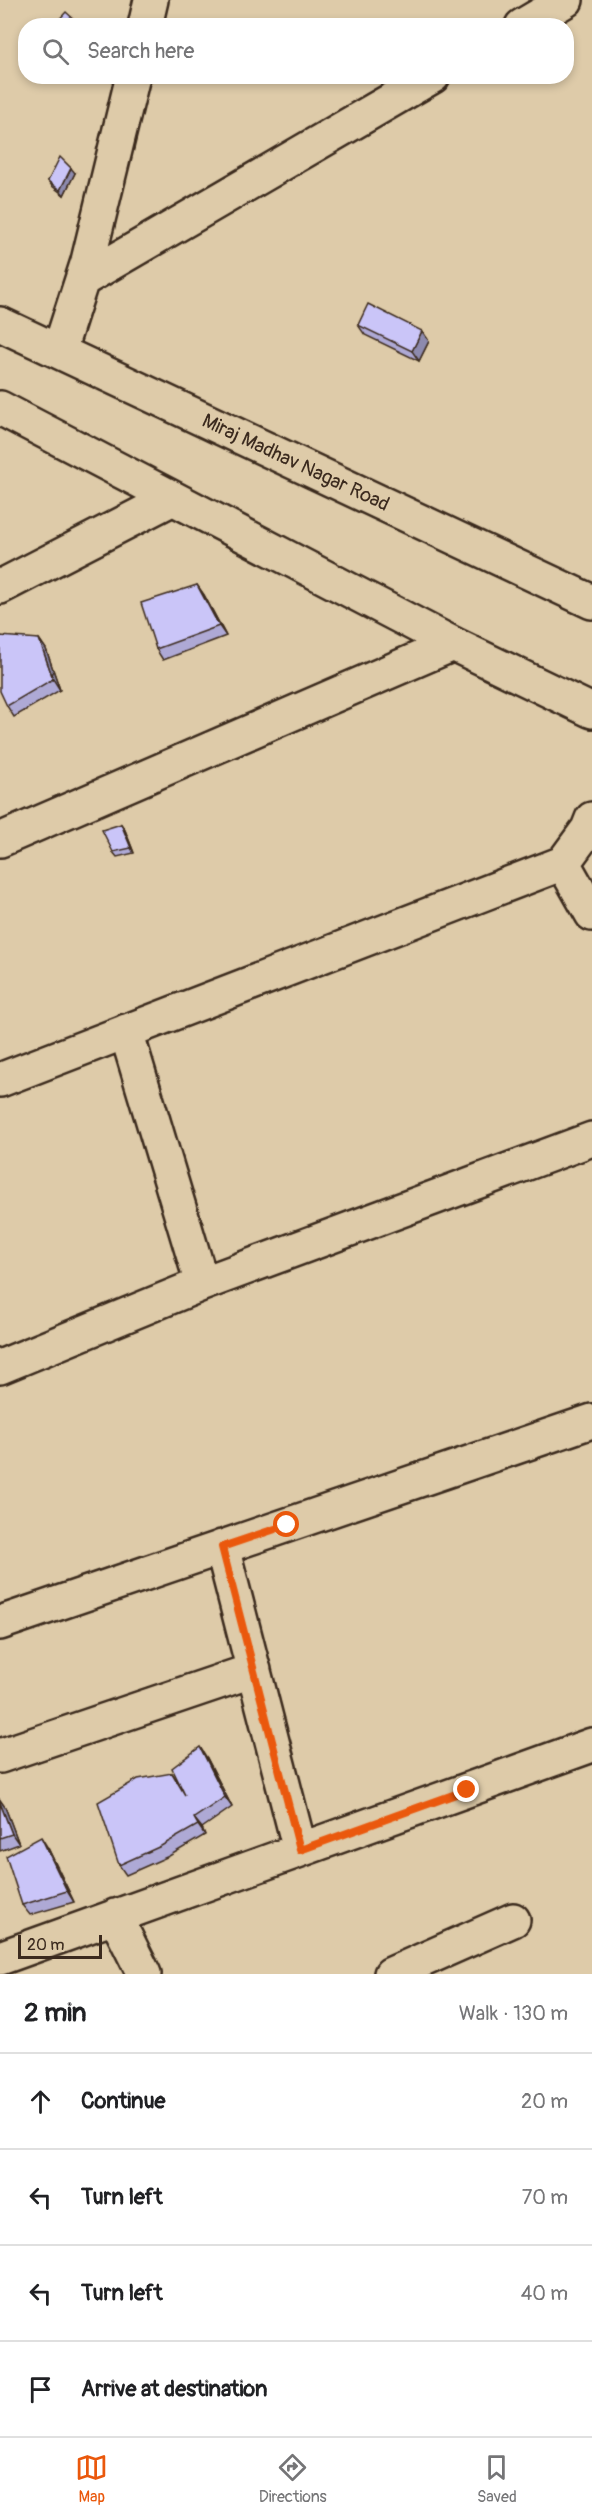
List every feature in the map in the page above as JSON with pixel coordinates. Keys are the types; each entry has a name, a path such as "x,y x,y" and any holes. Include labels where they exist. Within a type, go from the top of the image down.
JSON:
{"street":[{"path":"147,18 151,0"},
{"path":"536,18 566,0"},
{"path":"59,351 82,280 131,84"},
{"path":"82,280 419,84"},
{"name":"Miraj Madhav Nagar Road","path":"0,324 592,602"},
{"path":"0,408 453,644 592,711"},
{"path":"0,587 171,499"},
{"path":"0,840 453,644"},
{"path":"0,1080 563,863 588,829 592,819"},
{"path":"563,863 592,914"},
{"path":"126,1031 202,1284"},
{"path":"2,1358 592,1139"},
{"path":"0,1623 592,1421"},
{"path":"222,1547 300,1850"},
{"path":"0,1756 254,1670"},
{"path":"0,1958 592,1745"},
{"path":"115,1916 144,1974"},
{"path":"391,1974 513,1920"}],"building":[{"path":"66,12 73,18 60,18"},
{"path":"60,157 71,168 60,190 48,181"},
{"path":"368,304 422,331 412,351 358,325"},
{"path":"197,585 219,626 156,649 141,603"},
{"path":"0,636 39,639 53,679 7,706 0,691"},
{"path":"121,824 131,848 113,852 102,830"},
{"path":"200,1747 225,1797 194,1818 198,1825 161,1846 119,1865 98,1802 138,1779 172,1773 185,1795 172,1768"},
{"path":"0,1803 12,1834 0,1838"},
{"path":"41,1837 67,1891 22,1905 6,1856"}],"route":[{"path":"287,1525 222,1547 300,1850 467,1790"}]}
